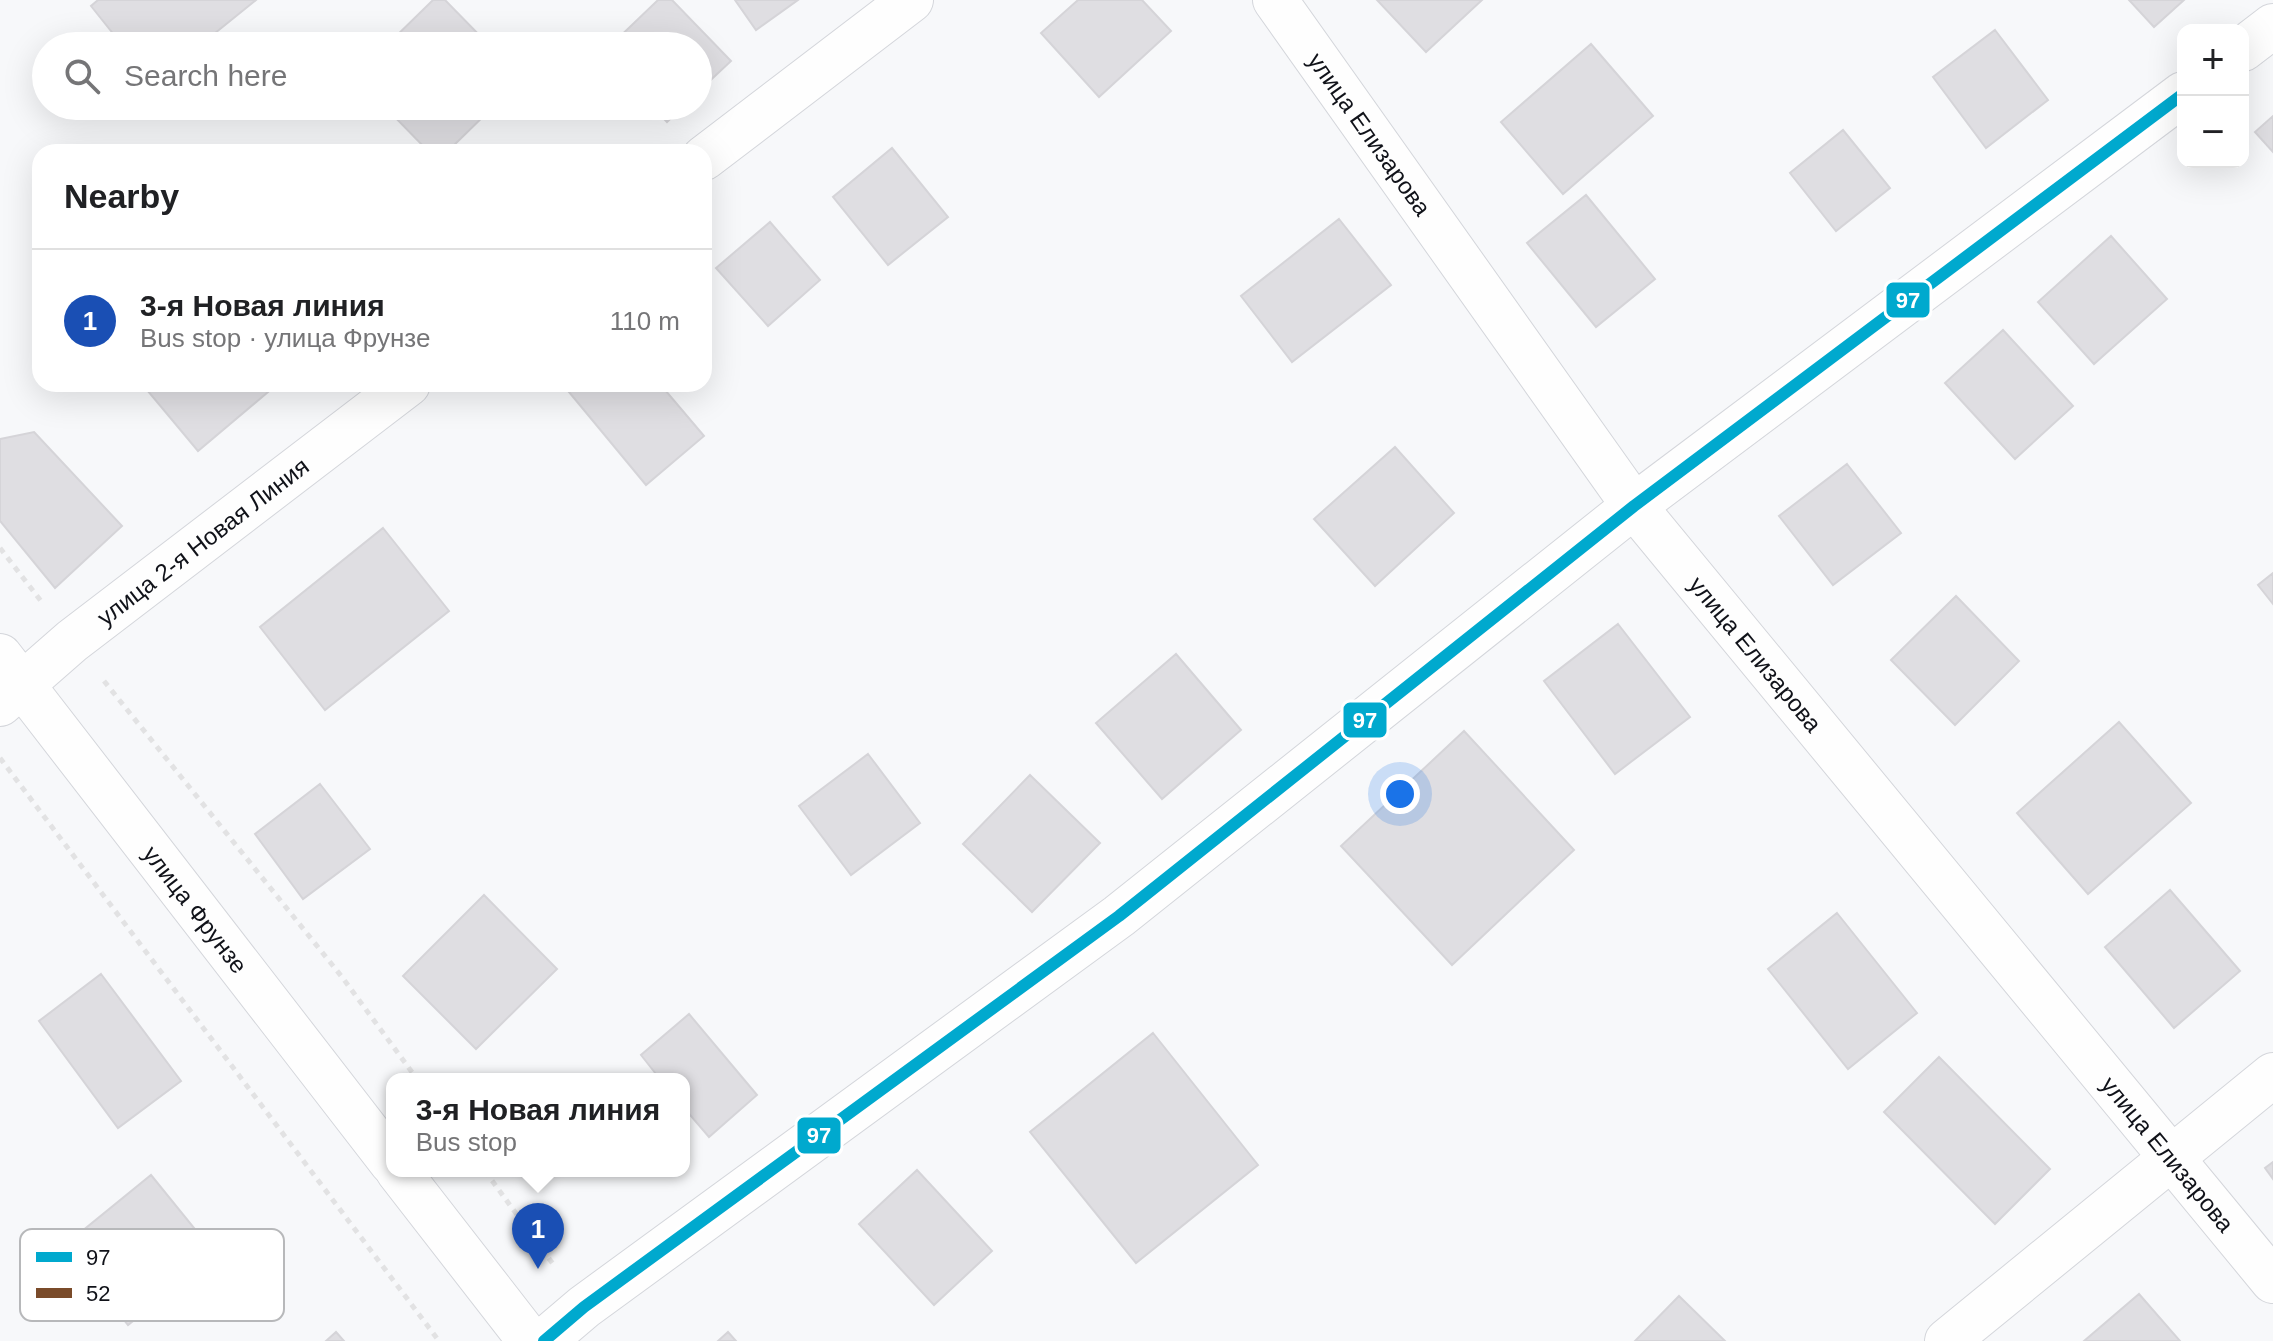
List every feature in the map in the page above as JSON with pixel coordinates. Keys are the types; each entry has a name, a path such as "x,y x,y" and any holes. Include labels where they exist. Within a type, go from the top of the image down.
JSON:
{"street":[{"path":"712,152 911,0"},
{"name":"улица Елизарова","path":"1275,0 1634,506 2273,1281"},
{"path":"2249,44 2273,26"},
{"path":"544,1341 584,1307 1119,916 1634,506 2180,96"},
{"name":"улица 2-я Новая Линия","path":"7,682 72,641 398,392"},
{"name":"улица Фрунзе","path":"7,682 386,1156"},
{"path":"1947,1341 2273,1075"},
{"path":"403,1177 530,1341"}],"path":[{"path":"0,548 342,977 413,1073"},
{"path":"0,758 439,1341"},
{"path":"489,1177 584,1307"}],"building":[{"path":"98,0 256,0 216,32 112,32 91,6"},
{"path":"433,0 445,0 476,32 400,32"},
{"path":"658,0 672,0 703,32 625,32"},
{"path":"735,0 798,0 756,30"},
{"path":"1078,0 1142,0 1171,31 1099,97 1041,33"},
{"path":"1377,0 1482,0 1426,52"},
{"path":"2129,0 2184,0 2154,27"},
{"path":"1995,30 2048,100 1986,148 1933,77"},
{"path":"712,41 731,61 712,79"},
{"path":"1591,44 1653,116 1563,194 1501,122"},
{"path":"2273,116 2273,152 2255,132"},
{"path":"398,120 480,120 455,144 421,144"},
{"path":"1843,130 1890,188 1836,231 1790,173"},
{"path":"892,148 948,217 888,265 833,197"},
{"path":"1586,195 1655,279 1596,327 1527,243"},
{"path":"1339,219 1391,285 1292,362 1241,296"},
{"path":"770,222 820,280 768,326 716,268"},
{"path":"2111,236 2167,299 2094,364 2038,302"},
{"path":"2003,330 2073,406 2015,459 1945,383"},
{"path":"149,392 268,392 198,451"},
{"path":"569,392 667,392 704,436 646,485"},
{"path":"34,432 122,526 55,588 0,521 0,439"},
{"path":"1395,447 1454,513 1375,586 1314,519"},
{"path":"1847,464 1901,533 1833,585 1779,516"},
{"path":"383,528 449,611 325,710 260,627"},
{"path":"2273,573 2273,604 2258,585"},
{"path":"1956,596 2019,661 1955,725 1891,660"},
{"path":"1618,624 1690,717 1615,774 1544,681"},
{"path":"1176,654 1241,730 1162,799 1096,723"},
{"path":"2119,722 2191,803 2088,894 2017,813"},
{"path":"1464,731 1574,850 1452,965 1341,846"},
{"path":"868,754 920,823 851,875 799,806"},
{"path":"1030,775 1100,843 1032,912 963,844"},
{"path":"320,784 370,849 303,899 255,834"},
{"path":"2170,890 2240,971 2174,1028 2105,947"},
{"path":"484,895 557,969 476,1049 403,976"},
{"path":"1837,913 1917,1013 1848,1069 1768,969"},
{"path":"101,974 181,1081 118,1128 39,1021"},
{"path":"689,1014 757,1095 709,1137 690,1115 690,1073 655,1073 641,1055"},
{"path":"1153,1033 1258,1165 1136,1263 1030,1132"},
{"path":"1939,1057 2050,1169 1995,1224 1884,1112"},
{"path":"2273,1162 2273,1179 2265,1168"},
{"path":"917,1170 992,1251 934,1305 859,1224"},
{"path":"151,1175 195,1229 85,1229"},
{"path":"2139,1294 2180,1341 2084,1341"},
{"path":"1679,1296 1725,1341 1635,1341"},
{"path":"336,1332 344,1341 326,1341"},
{"path":"728,1332 736,1341 718,1341"}],"transit line":[{"name":"97","path":"544,1341 584,1307 1119,916 1634,506 2180,96"}],"place":[{"name":"3-я Новая линия","path":"538,1269"}]}
